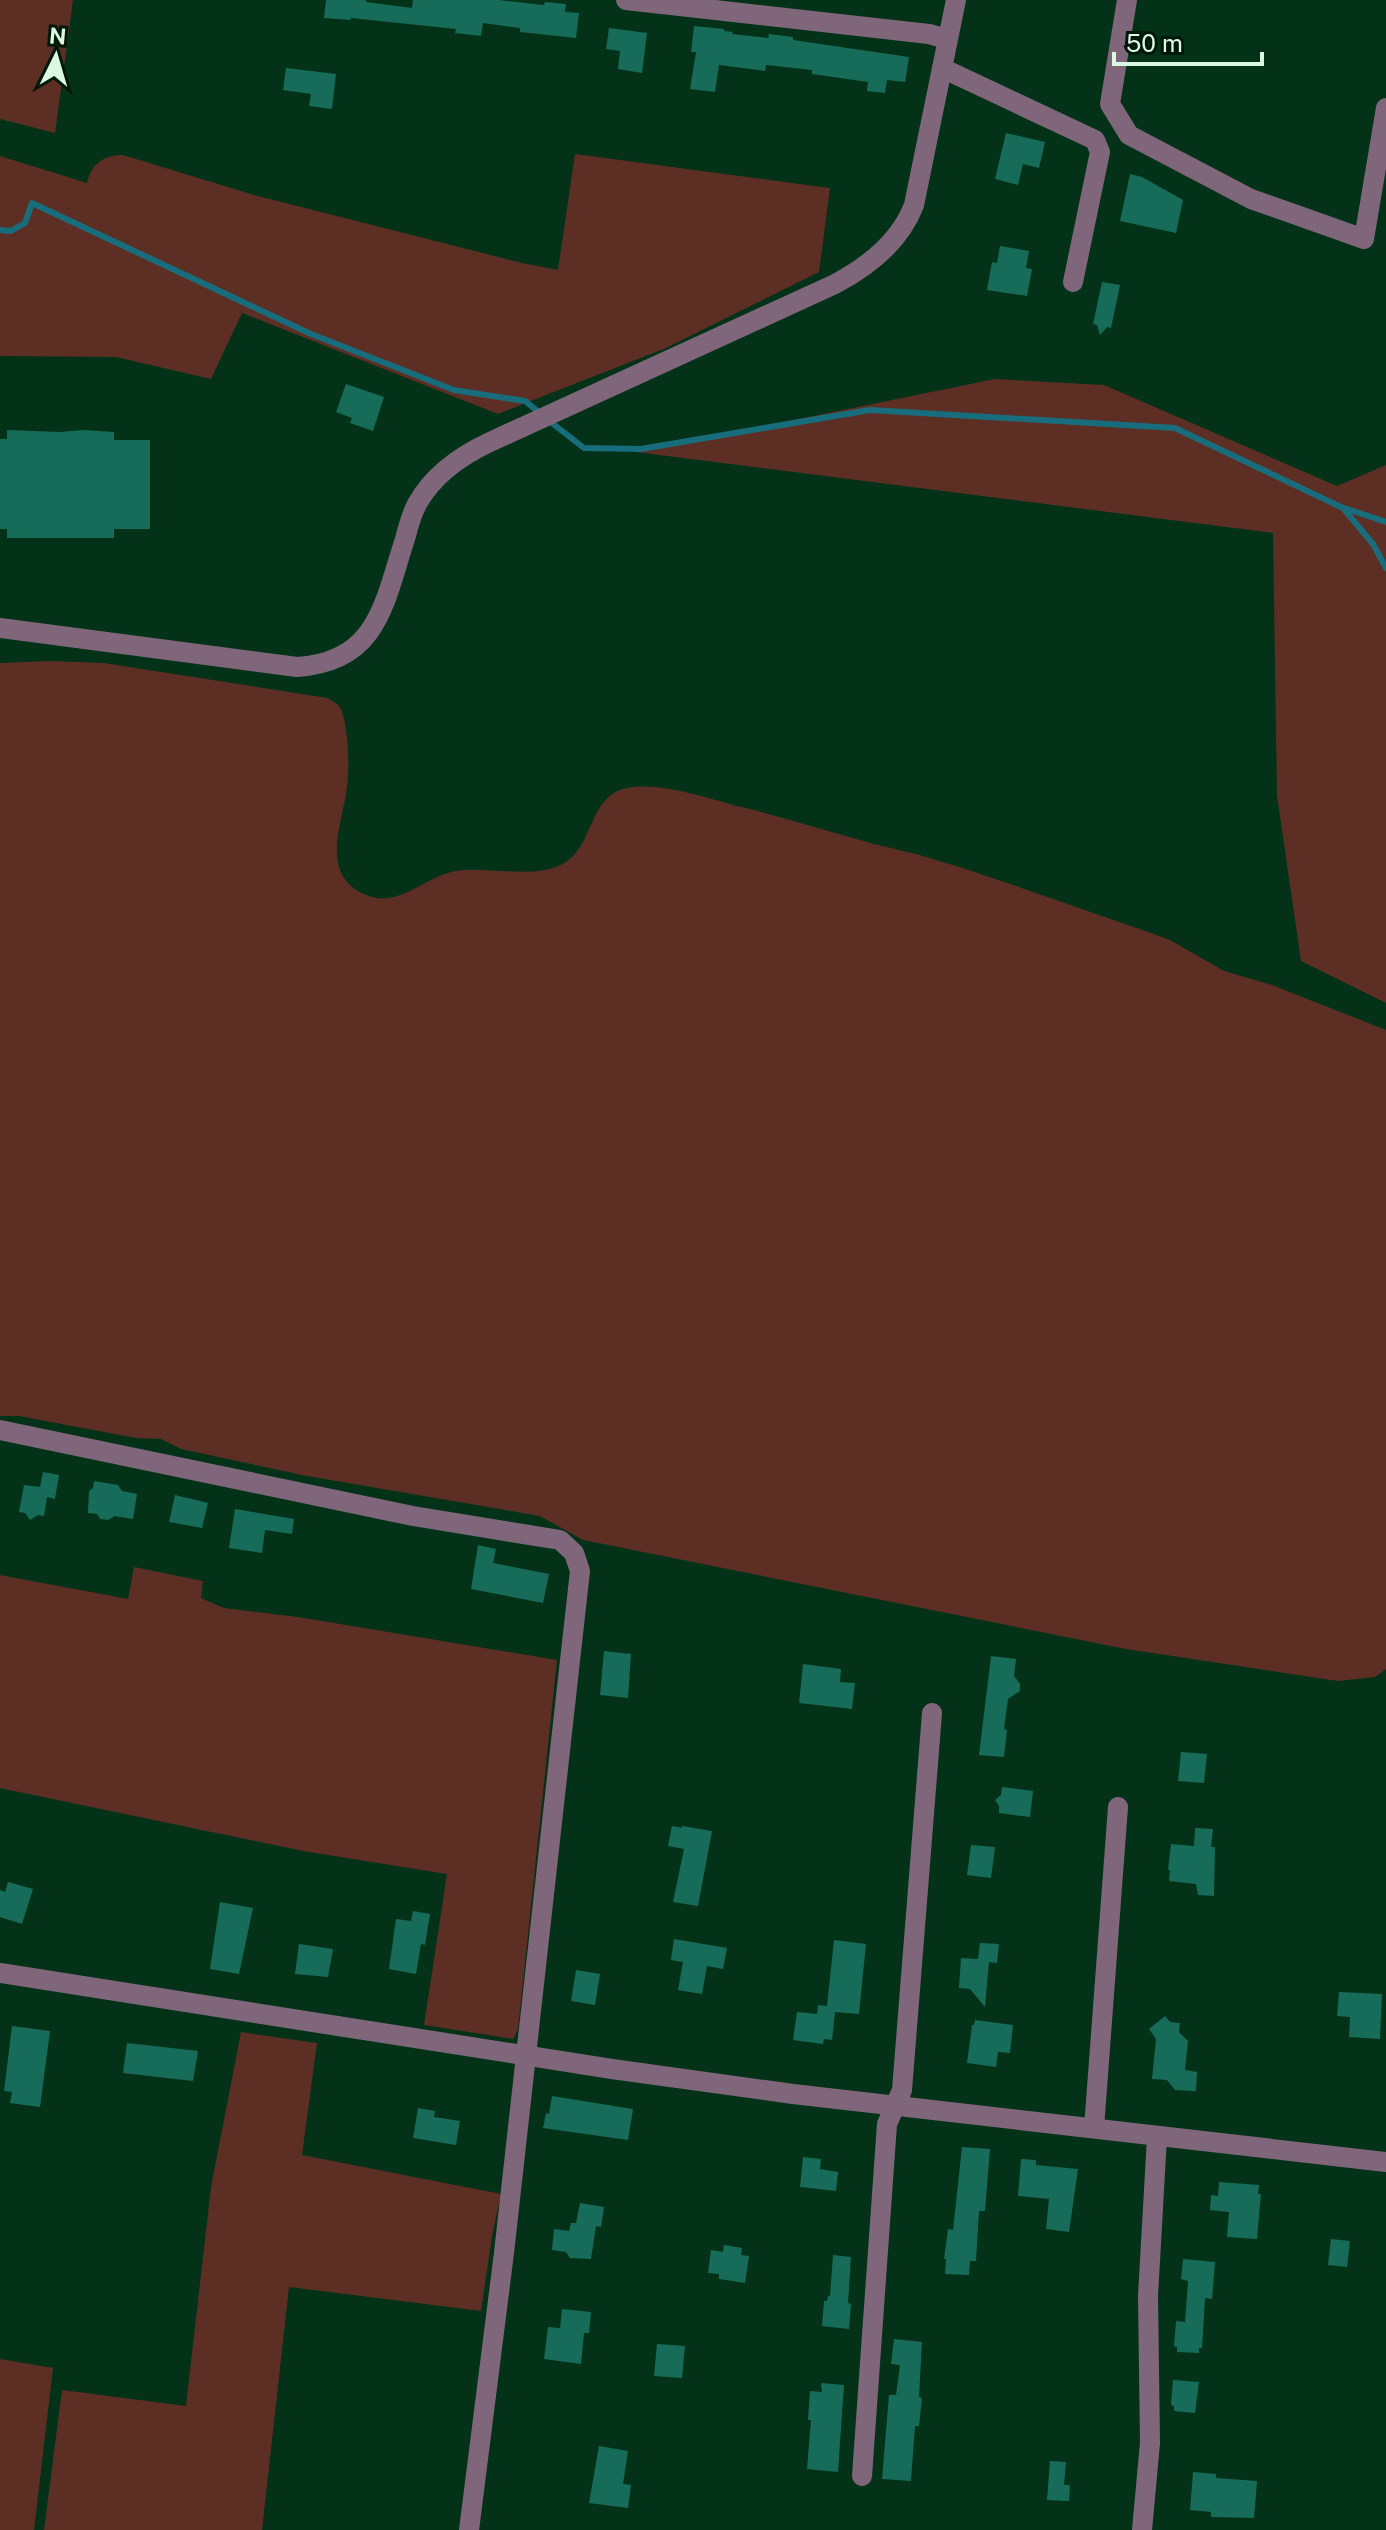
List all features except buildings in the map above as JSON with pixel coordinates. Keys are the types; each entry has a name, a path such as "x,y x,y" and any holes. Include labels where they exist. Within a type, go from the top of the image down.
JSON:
{"street":[{"path":"626,0 929,34 947,39"},
{"path":"0,628 297,667 334,660 354,648 378,620 415,507 433,482 458,459 855,274 903,229 914,205 956,0"},
{"path":"1127,0 1110,104 1129,135 1251,199 1364,239 1386,108"},
{"path":"942,68 1095,140 1100,152 1073,282"},
{"path":"0,1430 413,1516 537,1535 560,1540 574,1553 580,1571 504,2253 469,2530"},
{"path":"862,2476 887,2124 902,2090 932,1713"},
{"path":"1094,2128 1118,1807"},
{"path":"0,1973 612,2069 793,2094 1386,2162"},
{"path":"1142,2530 1150,2443 1148,2296 1157,2137"}],"shaded area":[{"path":"0,0 73,0 55,133 0,119"},
{"path":"575,154 830,188 819,272 666,348 498,414 242,313 211,379 116,357 0,356 0,156 87,183 99,162 123,155 254,195 558,270"},
{"path":"995,379 1104,385 1337,486 1386,465 1386,1003 1301,961 1277,796 1273,533 636,452"},
{"path":"0,663 104,663 327,698 335,702 344,718 348,763 338,836 338,864 352,887 366,895 390,898 456,871 548,869 573,856 600,807 615,792 627,788 655,787 762,812 988,876 1170,940 1224,971 1272,985 1386,1030 1386,1669 1375,1677 1338,1681 1126,1649 583,1540 540,1516 307,1476 181,1449 161,1439 136,1438 19,1416 0,1416"},
{"path":"134,1567 203,1581 201,1598 224,1608 298,1617 557,1660 518,2029 513,2039 424,2025 447,1874 303,1851 0,1788 0,1575 128,1599"},
{"path":"241,2032 317,2043 302,2155 501,2194 481,2311 289,2287 262,2530 44,2530 62,2390 186,2406 211,2187"},
{"path":"0,2359 53,2368 34,2530 0,2530"}],"waterway":[{"path":"0,230 11,231 25,223 32,203 311,334 454,390 525,401 540,413"},
{"path":"548,420 584,448 641,449 870,410 1175,428 1343,508 1373,544 1386,568"},
{"path":"1344,508 1386,522"}]}
